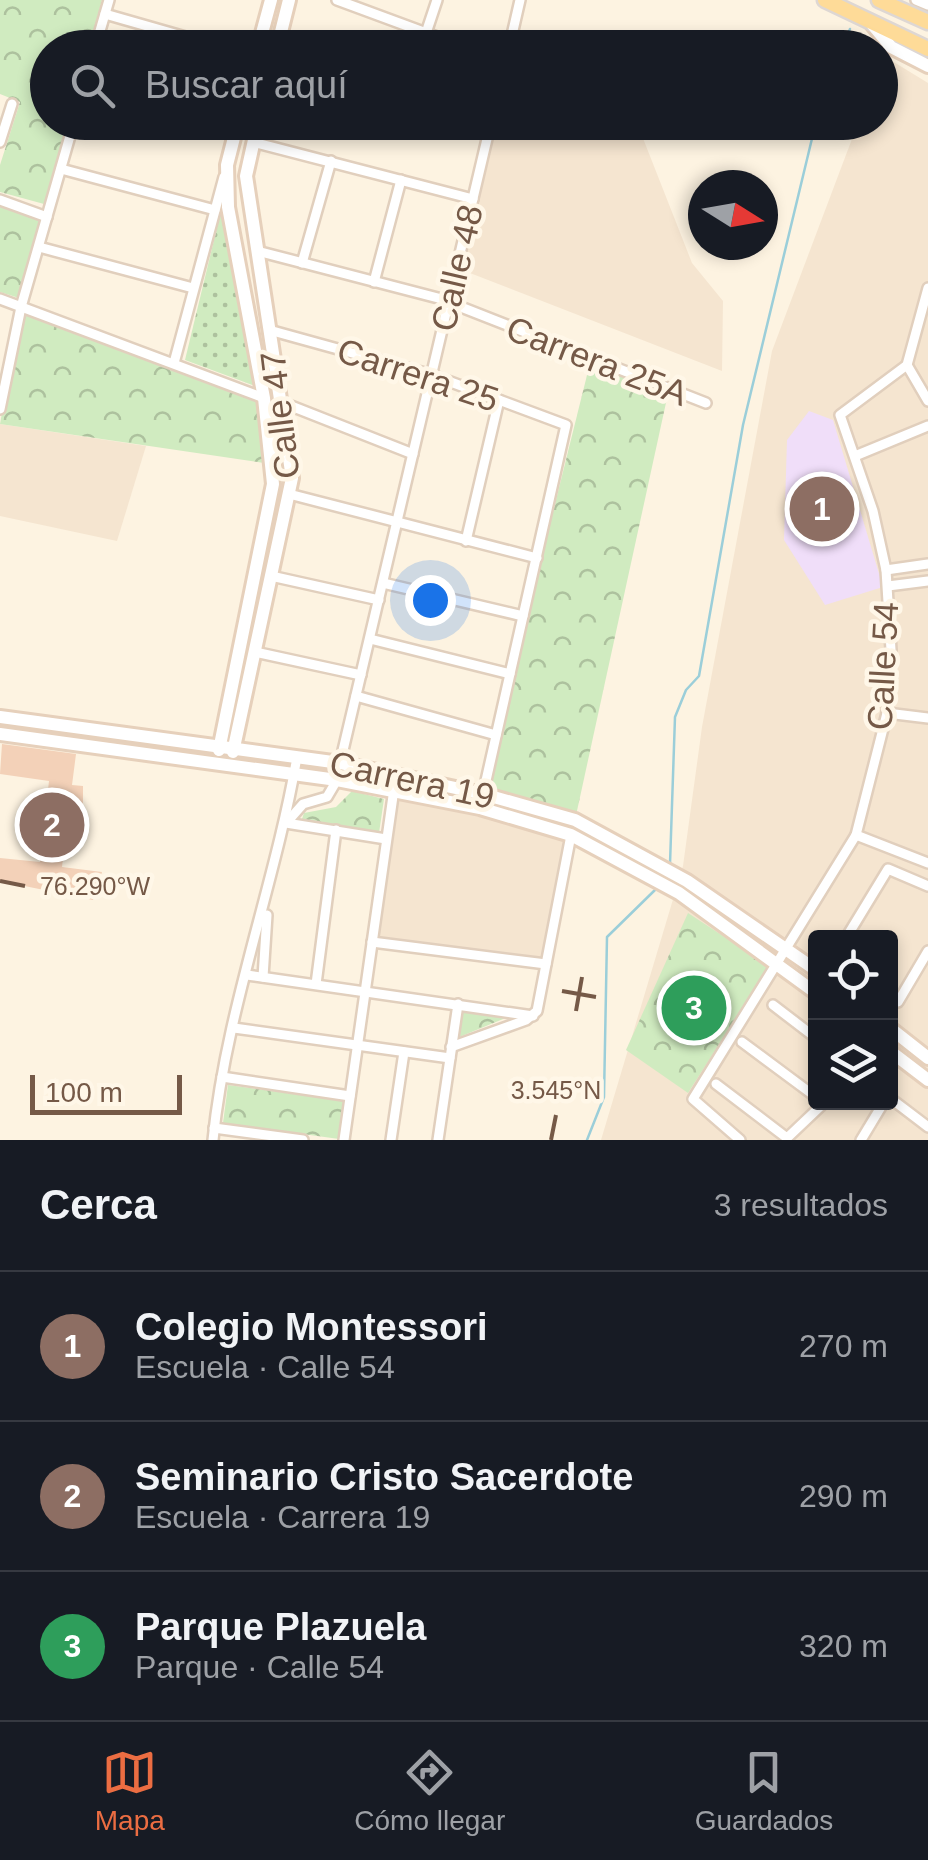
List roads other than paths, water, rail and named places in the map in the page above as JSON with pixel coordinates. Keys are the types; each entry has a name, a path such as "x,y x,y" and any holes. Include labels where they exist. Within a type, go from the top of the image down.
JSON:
{"main road":[{"path":"263,30 271,0"},
{"path":"282,30 289,0"},
{"path":"825,0 888,30"},
{"path":"879,0 928,22"},
{"path":"871,22 877,30"},
{"path":"898,35 928,49"},
{"path":"898,51 928,66"},
{"name":"Calle 47","path":"227,746 273,484 264,398 228,207 227,165 234,140"},
{"name":"Calle 47","path":"223,763 255,652 289,494 291,462 246,176 253,142"},
{"path":"254,586 270,582"},
{"name":"Carrera 19","path":"0,717 340,764 483,794 575,820 650,860 778,964"},
{"name":"Carrera 19","path":"0,734 338,780 480,808 572,835 644,874 683,887 788,948"},
{"path":"788,948 808,964"},
{"path":"778,964 808,988"},
{"path":"898,1034 928,1058"},
{"path":"898,1058 928,1080"}],"street":[{"path":"101,30 109,0"},
{"path":"337,0 420,30"},
{"path":"427,30 437,0"},
{"path":"513,30 520,0"},
{"path":"916,0 928,4"},
{"path":"105,14 161,30"},
{"path":"0,142 12,104"},
{"path":"0,410 4,374 69,140"},
{"name":"Calle 48","path":"340,764 487,140"},
{"path":"253,142 473,198"},
{"path":"302,263 331,161"},
{"name":"Calle 47","path":"174,363 227,165"},
{"path":"60,169 215,210"},
{"path":"374,282 401,180"},
{"path":"0,200 47,216"},
{"path":"38,247 193,288"},
{"name":"Carrera 25A","path":"257,252 448,303 706,403"},
{"path":"928,288 907,365 928,401"},
{"path":"0,300 264,398"},
{"name":"Carrera 25","path":"270,330 432,375 566,425 537,558"},
{"name":"Calle 54","path":"740,1140 693,1099 856,835 887,713 891,650 886,570 856,456 840,421 843,409 897,377 907,365"},
{"path":"466,541 499,400"},
{"path":"281,402 413,454"},
{"path":"856,456 928,426"},
{"path":"289,494 537,558 483,794"},
{"path":"886,570 928,564"},
{"path":"888,586 928,581"},
{"path":"270,582 379,600"},
{"path":"383,583 523,616"},
{"path":"370,639 510,674"},
{"path":"255,652 361,675"},
{"path":"356,696 496,734"},
{"path":"887,713 928,718"},
{"path":"213,1140 222,1077 286,823 297,757"},
{"path":"344,1140 396,775"},
{"path":"286,823 303,804 327,798 338,780"},
{"path":"286,823 386,839"},
{"path":"316,984 336,830"},
{"path":"533,1016 572,835"},
{"path":"856,835 928,863"},
{"path":"851,930 888,869 928,886"},
{"path":"263,977 269,891"},
{"path":"372,942 546,964"},
{"path":"898,1002 928,951"},
{"path":"248,975 533,1016"},
{"path":"438,1140 458,1004"},
{"path":"774,1005 808,1032"},
{"path":"234,1028 404,1052 451,1052 533,1016"},
{"path":"898,1045 904,1038"},
{"path":"742,1042 808,1091"},
{"path":"392,1140 404,1052"},
{"path":"222,1077 350,1096"},
{"path":"716,1084 787,1138 817,1110"},
{"path":"898,1104 928,1127"},
{"path":"863,1139 879,1110"},
{"path":"214,1128 304,1140"}],"waterway":[{"path":"670,864 675,717 686,690 699,676 743,425 812,140"},
{"path":"587,1140 604,1097 607,937 656,889"}],"place":[{"name":"Colegio Montessori","path":"822,509"},
{"name":"Seminario Cristo Sacerdote","path":"52,825"},
{"name":"Parque Plazuela","path":"694,1008"}]}
